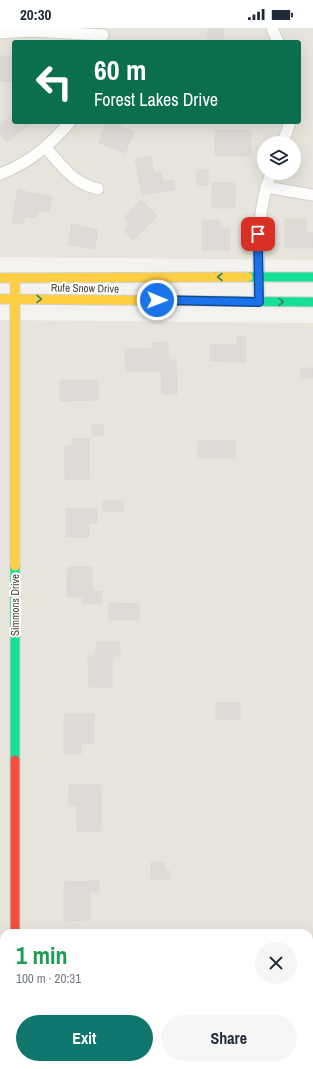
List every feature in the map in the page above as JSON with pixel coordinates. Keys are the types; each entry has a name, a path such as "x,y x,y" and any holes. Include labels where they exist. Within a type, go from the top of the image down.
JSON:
{"street":[{"path":"272,28 277,40"},
{"path":"0,33 31,31 103,35"},
{"path":"0,174 14,169 46,148 68,124"},
{"path":"285,136 289,124"},
{"path":"46,148 68,172 84,186 98,189"},
{"path":"259,302 258,234 268,180"},
{"path":"266,187 313,194"},
{"name":"Rufe Snow Drive","path":"0,278 313,277"},
{"name":"Simmons Drive","path":"15,278 15,929"},
{"name":"Rufe Snow Drive","path":"0,299 313,302"}],"shaded area":[{"path":"0,28 313,28 313,260 0,257"},
{"path":"0,320 313,323 313,929 0,929"}],"building":[{"path":"208,28 223,28 223,40 208,40"},
{"path":"0,56 12,56 12,81 0,81"},
{"path":"12,116 12,124 30,124 7,142 0,133 0,125"},
{"path":"106,124 120,124 119,126 134,132 125,153 99,143"},
{"path":"215,130 251,130 251,156 215,156"},
{"path":"151,156 154,174 161,172 163,182 173,180 175,189 142,195 135,159"},
{"path":"197,170 208,170 208,185 197,185"},
{"path":"212,183 235,183 235,208 212,208"},
{"path":"18,190 52,197 49,212 38,210 36,218 25,216 23,224 12,222"},
{"path":"141,200 157,216 133,240 124,230 130,224 124,218"},
{"path":"285,219 306,219 306,233 313,233 313,248 285,248"},
{"path":"202,220 220,220 220,228 230,228 230,250 202,250"},
{"path":"72,224 98,230 94,249 68,244"},
{"path":"237,336 246,336 246,362 210,361 210,345 237,345"},
{"path":"168,342 168,360 176,360 177,394 162,394 161,371 126,371 125,349 152,348 152,343"},
{"path":"301,368 313,368 313,378 301,378"},
{"path":"60,380 98,380 98,400 60,401"},
{"path":"92,425 104,425 103,436 92,436"},
{"path":"72,439 89,439 89,479 65,479 65,446 72,446"},
{"path":"198,441 235,441 235,458 198,458"},
{"path":"103,501 123,501 123,511 103,511"},
{"path":"66,509 97,509 97,523 89,523 89,537 66,537"},
{"path":"68,567 92,567 92,591 102,591 102,604 83,604 83,597 67,597"},
{"path":"109,603 139,604 139,620 109,620"},
{"path":"96,642 120,642 120,656 112,656 112,687 89,687 88,656 96,656"},
{"path":"216,703 240,703 240,719 216,719"},
{"path":"64,714 94,714 94,744 81,744 81,754 64,754"},
{"path":"69,785 101,785 101,831 77,831 77,806 69,806"},
{"path":"151,862 164,862 164,871 170,871 170,879 151,879"},
{"path":"99,881 99,892 90,892 90,920 64,921 64,882"}],"traffic: fast":[{"path":"248,277 313,277"},
{"path":"205,301 313,302"},
{"path":"15,566 15,760"}],"traffic: slow":[{"path":"0,278 248,277"},
{"path":"15,278 15,566"},
{"path":"0,299 205,301"}],"traffic: jam":[{"path":"15,760 15,929"}],"route":[{"path":"157,300 259,302 258,234"}]}
